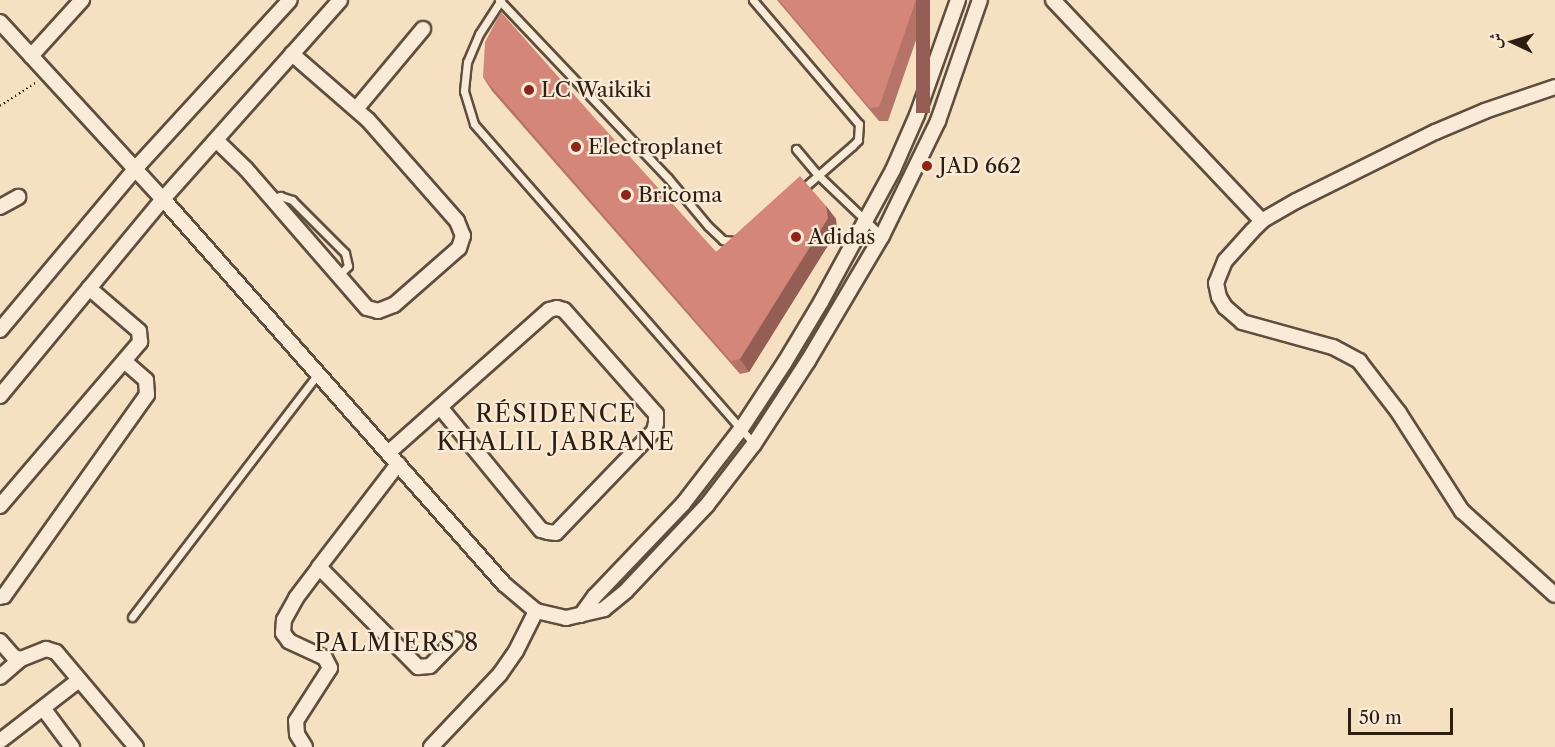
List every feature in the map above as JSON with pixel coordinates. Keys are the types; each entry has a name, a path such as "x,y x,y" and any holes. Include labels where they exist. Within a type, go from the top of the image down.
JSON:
{"street":[{"path":"31,56 82,0"},
{"path":"1,326 135,169 290,0"},
{"path":"0,396 163,199 217,141 340,0"},
{"path":"581,615 595,596 683,504 741,429 821,302 866,221 917,115 958,0"},
{"path":"0,22 163,199 504,584 536,610 553,617 581,615 604,609 613,603 652,567 707,505 754,444 808,361 882,236 938,121 980,0"},
{"path":"1053,0 1262,221"},
{"path":"357,108 423,29"},
{"path":"217,141 272,199 362,305 373,310 384,310 394,305 459,248 463,241 460,225 357,108 292,54"},
{"path":"1555,87 1485,111 1435,132 1362,166 1262,221 1237,246 1219,272 1216,283 1219,297 1225,307 1249,325 1317,342 1341,350 1359,361 1393,404 1462,511 1555,595"},
{"path":"0,207 18,197"},
{"path":"0,506 140,342 140,334 89,288"},
{"path":"388,453 549,310 557,308 564,310 656,414 656,423 654,431 556,533 541,530 440,407"},
{"path":"0,597 4,596 147,395 146,380 124,361"},
{"path":"305,747 297,734 296,721 330,668 325,658 289,641 283,633 283,626 296,598 398,464"},
{"path":"319,567 418,667 430,666 456,639"},
{"path":"431,747 500,674 516,651 536,610"},
{"path":"0,641 14,657 21,659"},
{"path":"0,677 21,659 50,648 57,652 136,747"},
{"path":"0,741 79,680"},
{"path":"43,708 72,747"}],"lane":[{"path":"746,236 729,242 718,235 668,178 500,0 479,34 467,62 464,91 474,124 754,444"},
{"path":"753,0 859,124 858,140 791,198"},
{"path":"796,149 818,175 882,236"},
{"path":"272,199 285,196 292,200 345,254 348,266 338,276"},
{"path":"132,617 318,374"}],"path":[{"path":"0,106 49,75"}],"building":[{"path":"779,0 916,0 879,107 870,108"},
{"path":"501,12 716,252 800,176 826,206 828,218 740,359 731,361 483,77 485,42"}],"place":[{"name":"LC Waikiki","path":"529,90"},
{"name":"Electroplanet","path":"576,147"},
{"name":"JAD 662","path":"927,166"},
{"name":"Bricoma","path":"626,195"},
{"name":"Adidas","path":"796,237"}],"district":[{"name":"RÉSIDENCE KHALIL JABRANE","path":"556,428"},
{"name":"PALMIERS 8","path":"397,643"}]}
